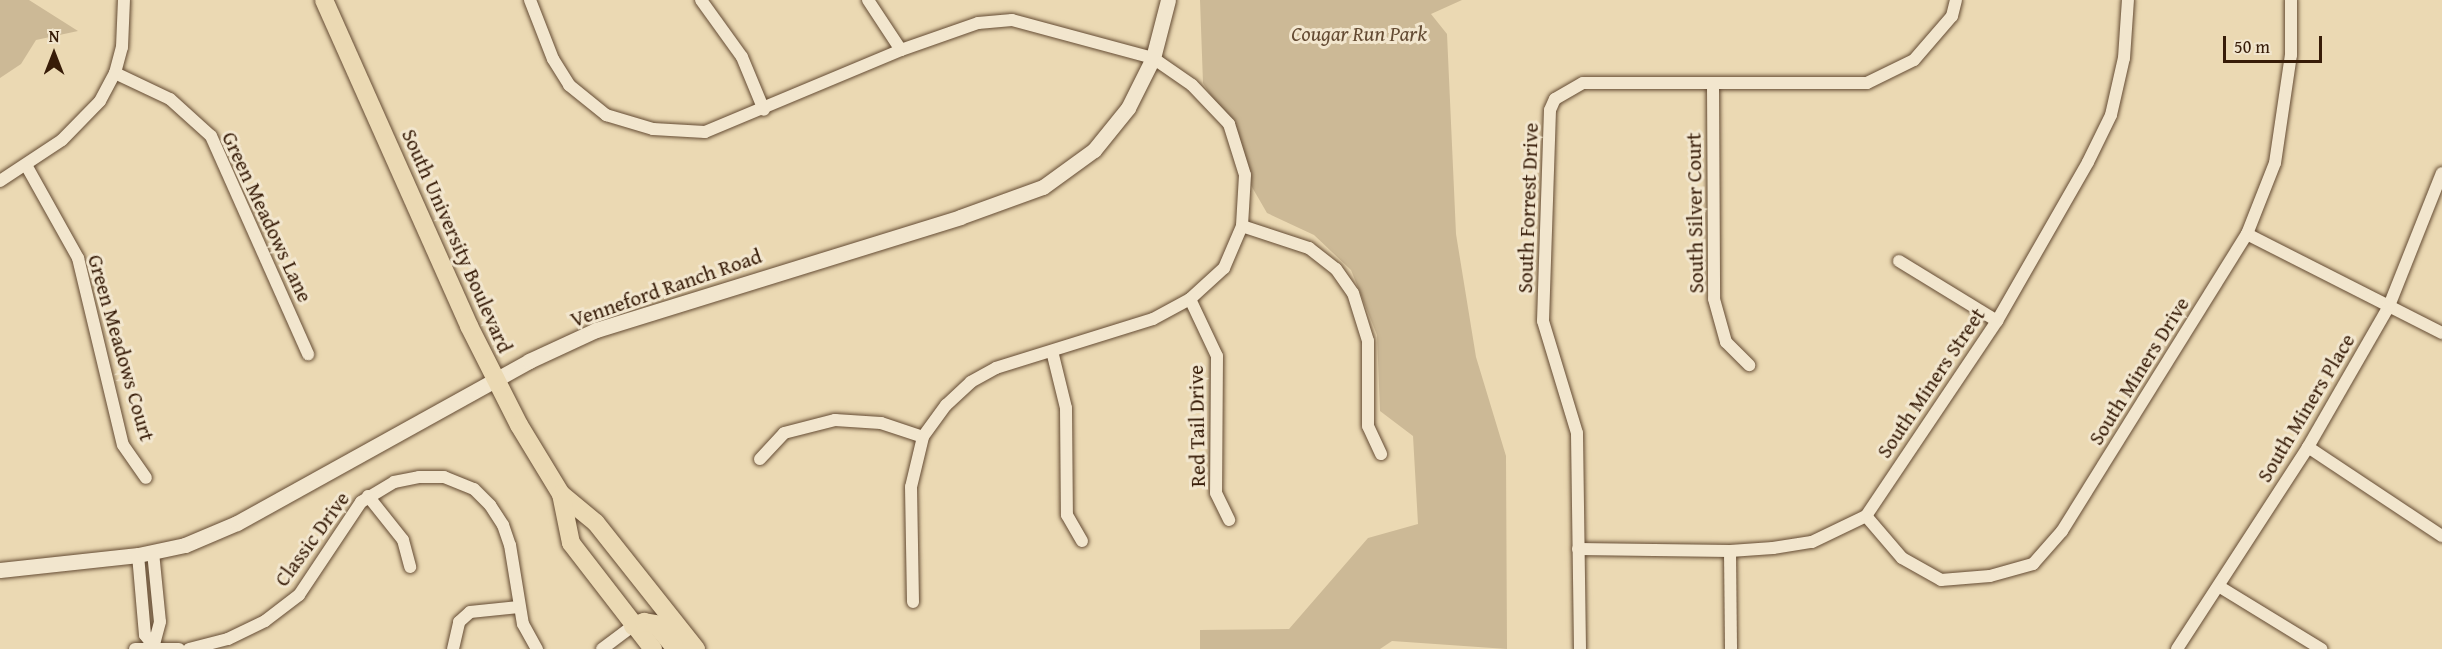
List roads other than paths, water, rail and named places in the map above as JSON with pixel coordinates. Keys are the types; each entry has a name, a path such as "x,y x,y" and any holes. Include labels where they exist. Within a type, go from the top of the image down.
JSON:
{"main road":[{"name":"South University Boulevard","path":"324,0 496,380 561,494 572,543 652,649"},
{"name":"South University Boulevard","path":"561,494 596,523 696,649"},
{"path":"633,626 644,622 655,624 676,649"}],"street":[{"path":"0,181 26,165 84,121 115,73 122,47 124,0"},
{"path":"530,0 553,59 569,85 606,115 653,129 705,132 764,110 901,50 978,22 1012,20 1153,58 1192,85 1229,124 1245,175 1242,226 1224,268 1191,299 1153,319 996,368 971,382 946,405 923,437 911,487 913,602"},
{"path":"701,0 742,57 764,110"},
{"path":"868,0 901,50"},
{"name":"Venneford Ranch Road","path":"0,570 145,553 184,545 237,523 496,380 596,330 960,217 1043,187 1094,150 1112,131 1153,58 1168,0"},
{"name":"South Forrest Drive","path":"1580,649 1577,433 1543,321 1550,110 1555,99 1583,83 1713,85 1867,83 1914,60 1952,16 1956,0"},
{"name":"South Miners Street","path":"1866,516 1997,321 2112,115 2124,58 2128,0"},
{"name":"South Miners Drive","path":"1866,516 1902,558 1941,580 1990,576 2033,564 2062,531 2247,234 2276,163 2291,55 2291,0"},
{"name":"Green Meadows Lane","path":"115,73 170,99 211,136 308,354"},
{"name":"South Silver Court","path":"1713,85 1714,298 1726,342 1749,365"},
{"name":"Green Meadows Court","path":"26,165 78,258 123,445 146,478"},
{"name":"South Miners Place","path":"2177,649 2220,587 2308,447 2389,306 2442,173"},
{"path":"1242,226 1309,248 1336,269 1353,292 1368,341 1368,426 1381,454"},
{"path":"2247,234 2442,333"},
{"path":"1899,261 1997,321"},
{"name":"Red Tail Drive","path":"1191,299 1217,356 1216,493 1229,520"},
{"path":"1052,351 1066,408 1067,515 1082,541"},
{"path":"760,459 784,433 835,420 881,423 923,437"},
{"path":"2308,447 2442,536"},
{"name":"Classic Drive","path":"189,649 246,630 299,595 348,517 368,496 394,482 419,477 444,477 474,489 503,525 523,624 537,649"},
{"path":"368,496 403,540 410,567"},
{"path":"1578,549 1730,551 1812,542 1866,516"},
{"path":"1730,551 1731,649"},
{"path":"145,553 160,622 154,648"},
{"path":"2220,587 2321,649"},
{"path":"453,649 459,622 470,612 519,607"},
{"path":"602,649 633,626"},
{"path":"135,649 179,649"}],"park label":[{"name":"Cougar Run Park","path":"1359,34"}]}
